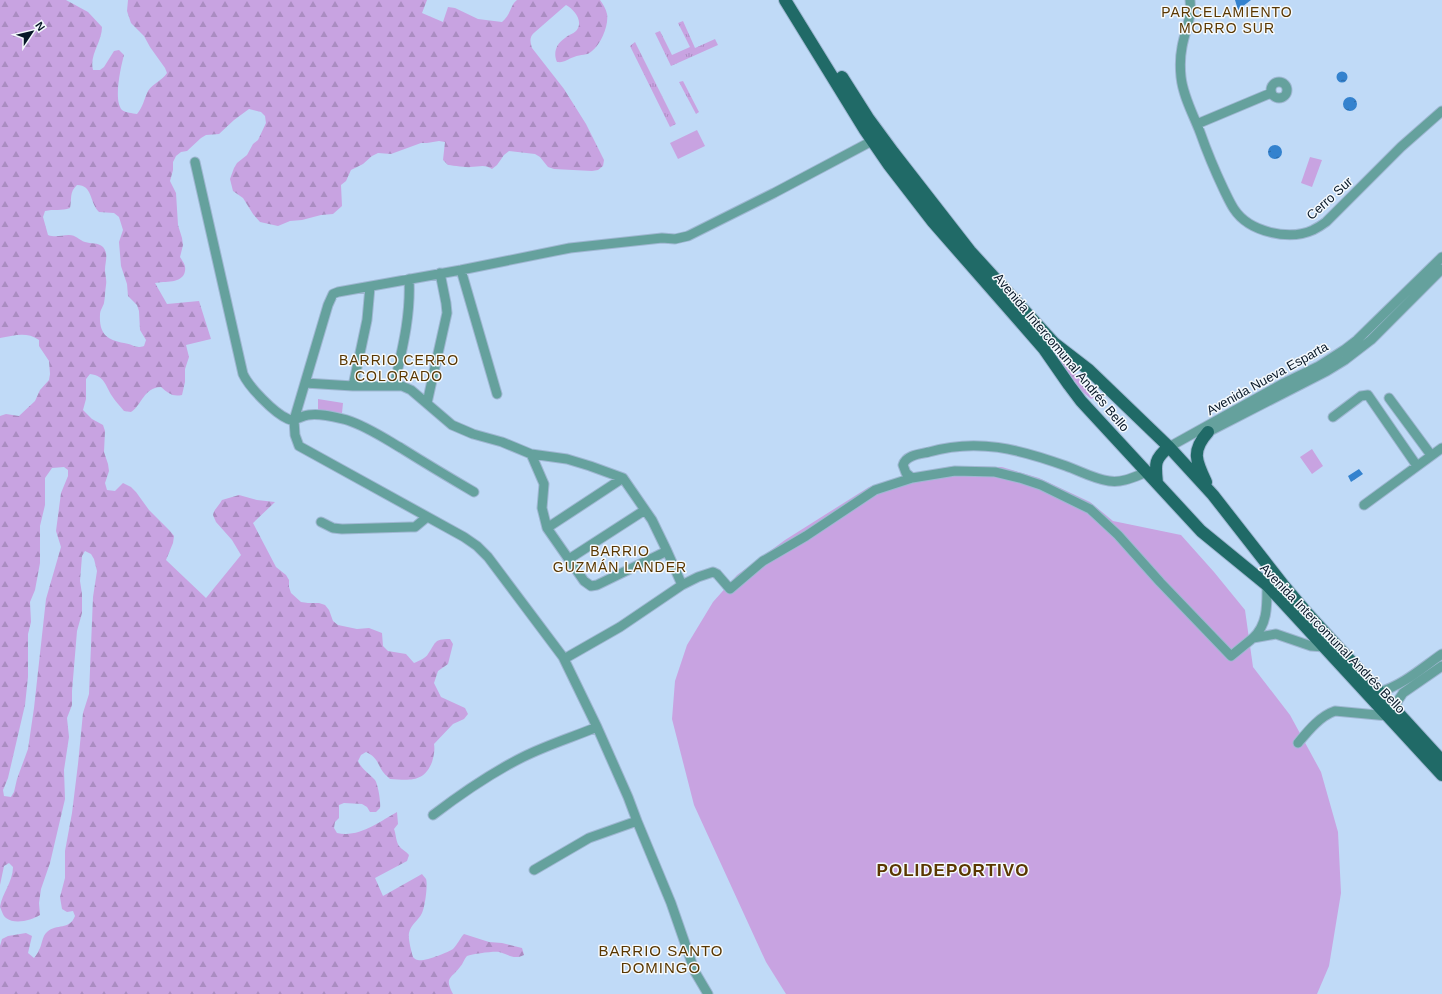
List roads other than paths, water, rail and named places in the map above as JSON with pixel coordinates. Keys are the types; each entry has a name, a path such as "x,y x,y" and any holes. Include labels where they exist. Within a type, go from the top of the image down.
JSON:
{"main road":[{"name":"Avenida Intercomunal Andrés Bello","path":"784,0 872,141 889,165 933,222 1032,334 1081,400 1156,483 1202,531 1267,585 1324,647 1442,761"},
{"name":"Avenida Intercomunal Andrés Bello","path":"793,0 868,118 970,251 1054,343 1088,370 1169,447 1213,495 1284,586 1379,692 1392,714 1442,774"},
{"path":"1208,432 1200,444 1196,454 1197,465 1213,495"},
{"path":"1156,483 1155,468 1159,456 1169,447"}],"street":[{"name":"Cerro Sur","path":"1190,0 1190,14 1182,46 1180,65 1183,85 1212,165 1234,210 1248,223 1262,230 1276,234 1299,234 1313,230 1326,222 1401,147 1442,111"},
{"path":"1197,124 1274,96 1275,108"},
{"path":"708,994 695,972 671,903 628,797 597,727 564,659 488,557 477,546 464,537 299,446 295,435 294,420 330,299 333,294 570,248 662,238 675,239 688,236 774,193 872,141"},
{"path":"196,162 243,374 246,382 253,391 282,416 294,420 307,415 326,415 348,421 371,430 474,492"},
{"name":"Avenida Nueva Esparta","path":"1169,447 1284,383 1318,366 1344,350 1357,340 1442,257"},
{"name":"Avenida Nueva Esparta","path":"1208,432 1346,360 1371,340 1442,268"},
{"path":"461,270 497,394"},
{"path":"427,403 447,313 440,273"},
{"path":"394,386 407,324 410,298 409,279"},
{"path":"353,386 367,320 370,287"},
{"path":"305,383 353,386 402,386 411,390 452,425 473,434 502,442 531,454 579,463 623,478 645,510 667,551 682,585"},
{"path":"1333,417 1361,396 1368,395 1418,466"},
{"path":"1389,398 1431,455"},
{"path":"912,478 904,469 903,465 905,460 940,449 968,445 995,446 1016,451 1057,463 1107,481 1120,482 1146,472"},
{"path":"1364,505 1442,448"},
{"path":"531,454 544,484 542,508 547,528 584,581 591,586 597,585 667,551"},
{"path":"564,659 620,627 682,585 698,577 713,572 717,574 730,589 763,561 806,536 875,490 912,478 955,471 995,472 1020,478 1041,485 1090,510 1101,518 1230,656 1260,632 1264,623 1267,606 1267,585"},
{"path":"547,528 623,478"},
{"path":"569,559 645,510"},
{"path":"321,522 333,528 342,529 410,527 415,526 427,517"},
{"path":"1253,638 1276,634 1311,646 1324,647"},
{"path":"1379,692 1388,690 1404,681 1442,654"},
{"path":"1298,743 1309,730 1329,713 1335,711 1392,714 1403,693 1442,666"},
{"path":"433,815 464,791 511,763 597,727"},
{"path":"534,870 589,838 637,821"}],"water":[{"path":"1235,0 1251,0 1238,10"},
{"path":"1342,71 1346,73 1348,77 1346,81 1342,83 1338,81 1336,77 1338,73"},
{"path":"1347,97 1353,97 1357,101 1357,107 1353,111 1347,111 1343,107 1343,101"},
{"path":"1272,145 1278,145 1282,149 1282,155 1278,159 1272,159 1268,155 1268,149"},
{"path":"1359,469 1363,474 1351,482 1348,476"}],"district":[{"name":"PARCELAMIENTO MORRO SUR","path":"1227,20"},
{"name":"BARRIO CERRO COLORADO","path":"399,368"},
{"name":"BARRIO GUZMÁN LANDER","path":"620,560"},
{"name":"POLIDEPORTIVO","path":"953,870"},
{"name":"BARRIO SANTO DOMINGO","path":"661,960"}]}
